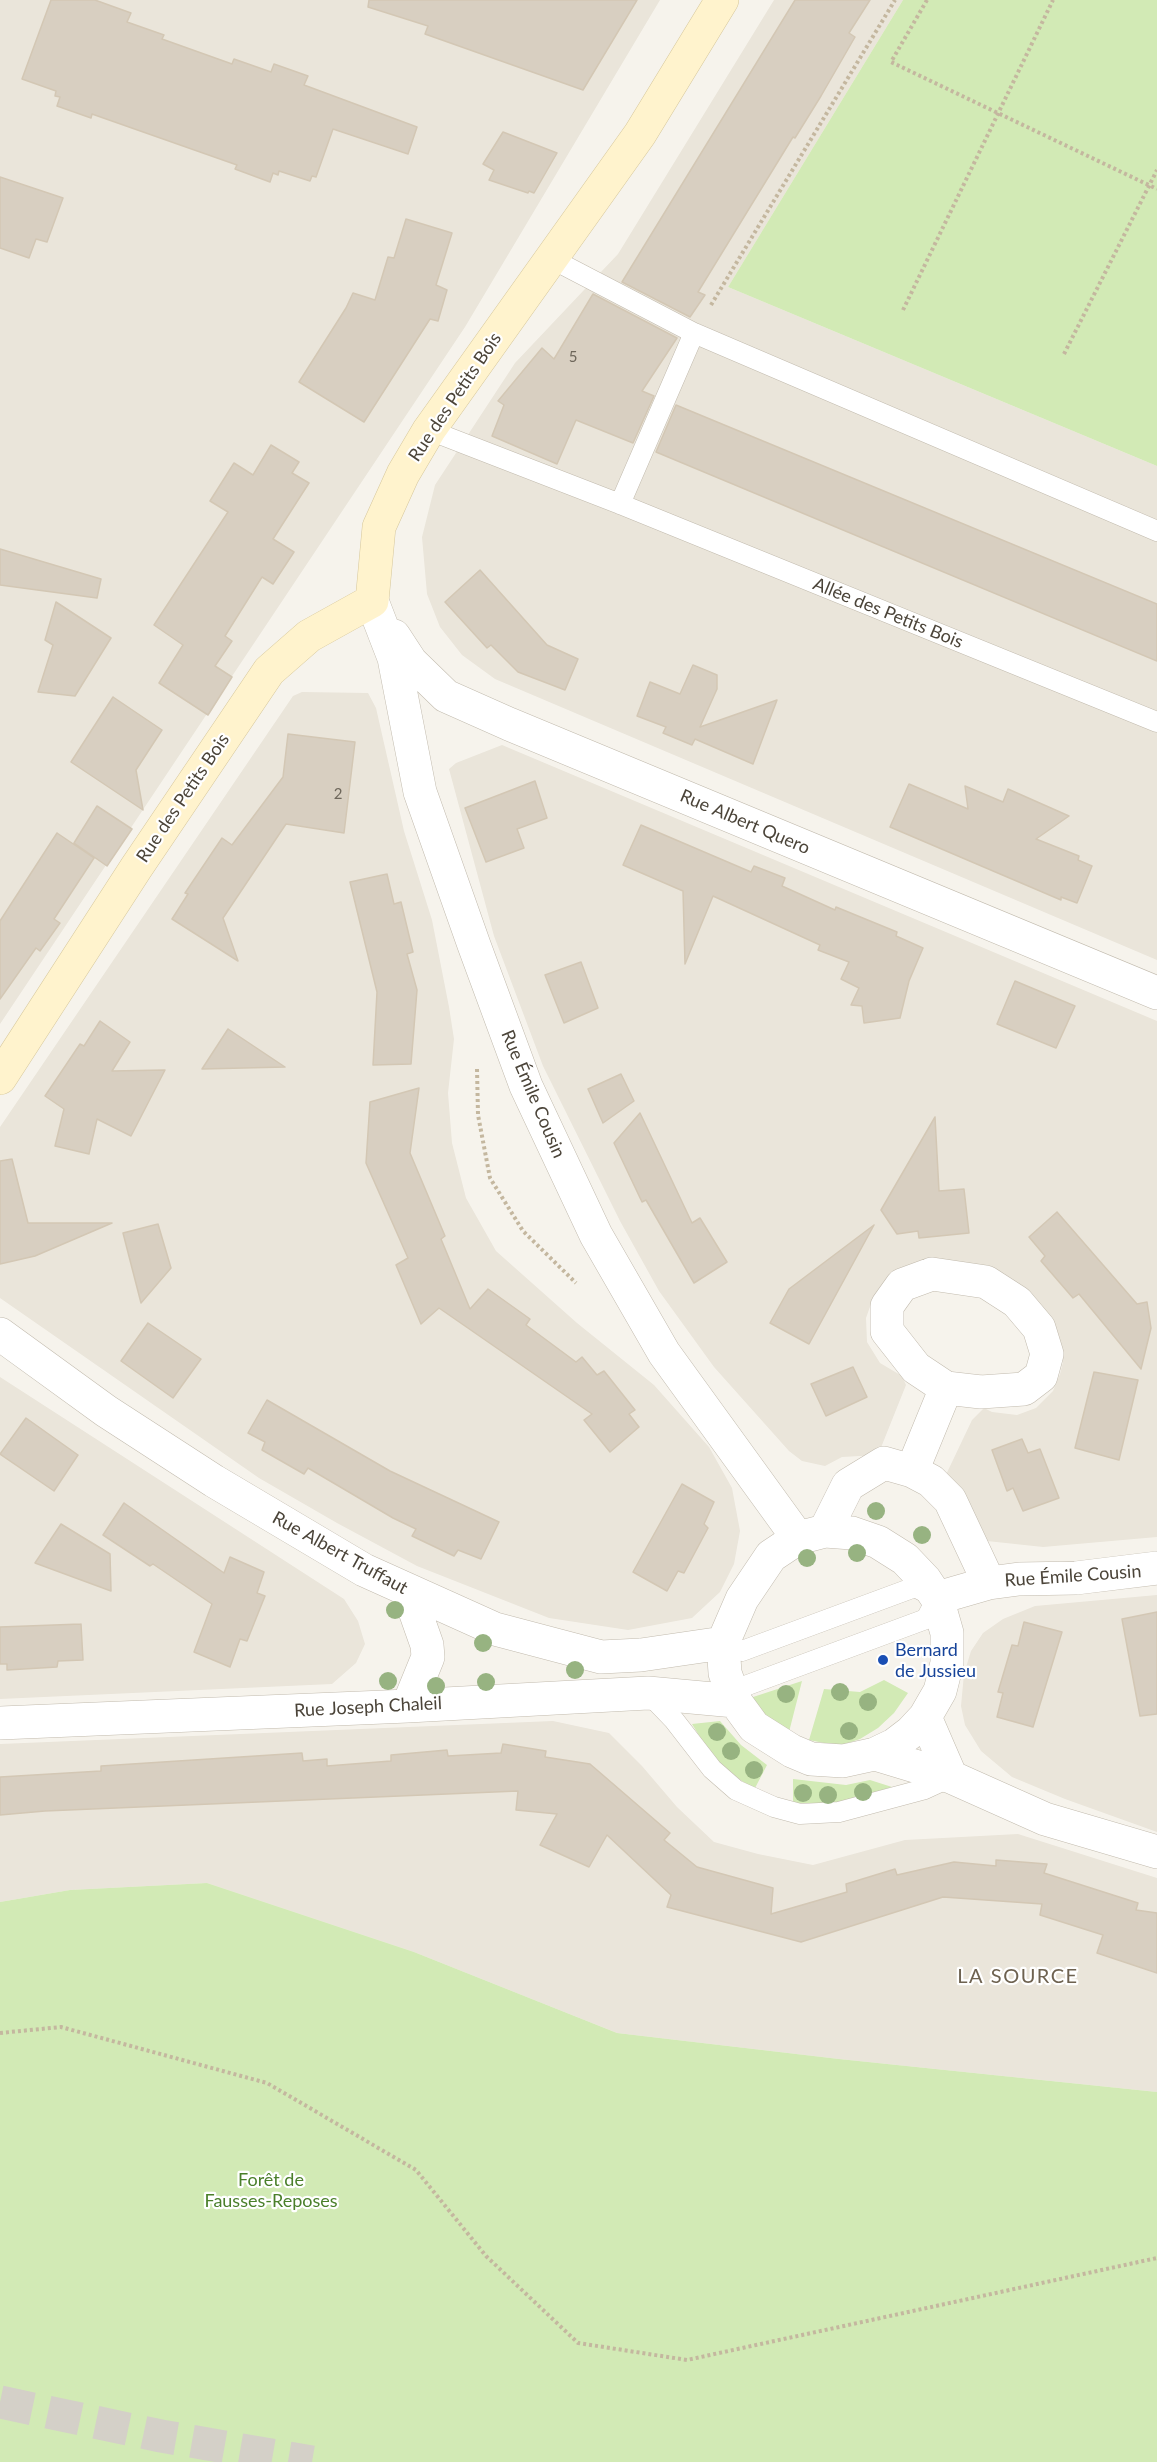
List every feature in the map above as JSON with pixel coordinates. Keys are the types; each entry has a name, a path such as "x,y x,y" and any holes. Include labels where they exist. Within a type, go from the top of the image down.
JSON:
{"street":[{"name":"Rue des Petits Bois","path":"0,1078 136,868 269,671 309,636 372,601 379,527 403,474 429,430 640,134 722,0"},
{"name":"Rue Albert Quero","path":"372,601 411,662 446,696 520,729 1157,993"},
{"name":"Rue Émile Cousin","path":"372,601 394,658 420,792 526,1086 596,1235 664,1353 812,1535 848,1485 884,1463 912,1471 931,1481 950,1500 989,1583"},
{"path":"932,1274 986,1282 1017,1302 1039,1328 1047,1354 1041,1376 1024,1389 981,1392 946,1388 916,1368 887,1331 887,1306 902,1285 932,1274"},
{"name":"Rue Albert Truffaut","path":"0,1334 106,1411 214,1480 364,1570 495,1629 601,1657 641,1655 723,1643"},
{"path":"912,1471 946,1388"},
{"path":"852,1533 878,1542 905,1559 925,1580 937,1598 947,1633 947,1663 940,1691 925,1717 894,1745 876,1754 843,1761 811,1759 754,1727 735,1701 725,1673 723,1643 742,1599 771,1556 812,1535 852,1533"},
{"name":"Rue Émile Cousin","path":"937,1598 989,1583 1018,1579 1076,1578 1157,1568"},
{"path":"408,1591 427,1645 428,1657 408,1706"},
{"name":"Rue Joseph Chaleil","path":"0,1723 408,1706 648,1693 735,1701"},
{"path":"925,1717 951,1777"},
{"path":"876,1754 951,1777 1045,1819 1157,1852"}],"lane":[{"path":"552,259 694,333 1157,531"},
{"path":"620,504 694,333"},
{"name":"Allée des Petits Bois","path":"429,430 620,504 1157,722"},
{"path":"723,1643 742,1651 915,1587 937,1598 926,1619 745,1686 735,1701"},
{"path":"648,1693 674,1720 712,1769 736,1790 774,1807 800,1814 839,1812 925,1789 951,1777"}],"path":[{"path":"694,333 894,0"},
{"path":"927,0 891,62 1157,189"},
{"path":"903,310 1053,0"},
{"path":"1064,354 1157,170"},
{"path":"0,2033 61,2027 267,2083 416,2170 486,2256 578,2343 687,2360 1157,2258"}],"shaded area":[{"path":"0,0 660,0 465,327 0,1024"},
{"path":"774,0 903,0 728,287 1157,466 1157,960 495,679 462,655 440,627 427,594 422,537 435,485 515,363 618,254"},
{"path":"302,692 368,693 376,708 404,831 432,920 449,1007 454,1039 448,1093 452,1143 466,1198 496,1251 577,1323 654,1385 709,1447 732,1488 740,1531 734,1564 720,1592 692,1618 628,1630 549,1618 417,1566 259,1478 0,1298 0,1127 293,696"},
{"path":"502,745 1157,1021 1157,1537 1043,1547 987,1541 943,1481 972,1420 984,1408 992,1412 1017,1415 1036,1408 1053,1391 1060,1374 1063,1362 1057,1338 1019,1289 881,1288 872,1301 866,1318 867,1342 880,1363 902,1376 906,1385 878,1455 842,1457 825,1466 802,1461 789,1451 714,1367 659,1291 620,1221 543,1066 494,936 449,769 456,763"},
{"path":"0,1377 344,1599 358,1621 365,1644 356,1663 332,1684 0,1699"},
{"path":"1157,1595 1157,1832 1012,1777 981,1751 965,1725 961,1706 964,1674 971,1651 983,1633 1003,1619 1035,1606"},
{"path":"553,1721 609,1733 642,1766 677,1807 714,1842 758,1854 813,1865 905,1840 1018,1834 1157,1878 1157,2092 617,2033 414,1952 207,1883 70,1890 0,1902 0,1744"}],"green space":[{"path":"903,0 1157,0 1157,466 728,287"},
{"path":"884,1680 908,1693 894,1713 878,1728 860,1739 839,1746 809,1740 824,1689 860,1692"},
{"path":"802,1681 789,1732 761,1720 747,1699"},
{"path":"720,1721 741,1745 767,1765 754,1790 714,1760 692,1724"},
{"path":"793,1779 846,1785 870,1780 892,1787 840,1803 793,1803"},
{"name":"Forêt de Fausses-Reposes","path":"207,1883 414,1952 617,2033 1157,2092 1157,2462 0,2462 0,1902 70,1890"}],"building":[{"path":"51,0 95,0 131,13 127,22 164,35 162,39 232,64 234,59 271,72 274,64 308,76 304,85 417,127 408,154 333,129 316,177 312,176 310,181 279,171 278,175 273,173 270,182 235,169 237,165 92,114 91,118 57,106 60,97 55,96 56,91 22,79"},
{"path":"369,0 637,0 583,90 425,34 428,26 368,7"},
{"path":"795,0 870,0 849,33 855,37 821,96 795,138 793,137 698,292 705,295 690,317 622,282"},
{"path":"503,132 557,153 534,193 489,180 494,170 483,164"},
{"path":"0,177 63,198 47,242 36,239 29,258 0,248"},
{"path":"406,219 452,233 436,285 447,290 438,321 430,319 364,422 299,382 353,293 375,300 388,257 394,258"},
{"path":"593,294 677,338 642,391 654,396 633,443 576,420 557,464 492,436 504,405 498,401 542,348 554,359"},
{"path":"676,405 1157,604 1157,661 656,452"},
{"path":"271,445 299,462 292,473 309,483 273,539 294,552 273,584 262,577 225,636 232,641 215,666 232,677 208,715 159,683 183,645 154,625 228,512 210,501 234,463 253,475"},
{"path":"0,549 101,579 97,598 0,585"},
{"path":"480,570 547,645 578,659 565,690 518,672 491,645 487,648 445,602"},
{"path":"56,602 111,638 75,696 38,692 53,645 45,640"},
{"path":"693,665 717,675 717,689 700,727 777,700 753,764 695,739 692,745 663,733 666,727 637,716 650,682 680,694"},
{"path":"113,697 162,730 136,770 143,810 71,762"},
{"path":"288,734 355,742 344,833 286,824 223,918 238,961 172,919 188,894 185,893 222,838 232,845 283,777"},
{"path":"535,781 547,818 517,829 524,848 486,862 465,808"},
{"path":"909,784 968,809 965,786 1003,802 1008,789 1069,816 1036,839 1079,856 1078,860 1092,866 1077,903 1061,897 1061,900 890,827"},
{"path":"97,806 132,829 107,866 74,843"},
{"path":"641,825 751,872 754,866 785,878 782,886 835,910 836,907 897,932 896,936 923,948 909,981 900,1018 864,1023 862,1006 851,1005 859,988 841,979 849,962 818,950 820,945 713,896 685,964 683,891 623,865"},
{"path":"57,833 94,858 54,919 60,923 40,951 36,948 0,999 0,921"},
{"path":"387,874 394,904 401,902 413,952 407,954 417,990 411,1064 373,1065 377,992 350,882"},
{"path":"581,962 598,1008 564,1023 545,975"},
{"path":"1015,981 1075,1006 1056,1048 997,1024"},
{"path":"100,1021 130,1042 112,1071 165,1070 131,1136 97,1119 89,1154 55,1146 64,1109 45,1096 80,1044 84,1046"},
{"path":"228,1029 285,1067 202,1069"},
{"path":"621,1074 634,1101 603,1123 588,1089"},
{"path":"419,1088 410,1153 445,1236 441,1239 470,1309 488,1289 530,1319 526,1325 576,1362 582,1357 597,1375 604,1371 635,1410 629,1414 639,1427 610,1452 584,1420 592,1414 439,1308 421,1324 396,1265 408,1258 366,1163 370,1102"},
{"path":"640,1113 692,1223 700,1218 727,1262 694,1283 646,1200 642,1202 614,1143"},
{"path":"935,1117 939,1191 964,1189 969,1233 919,1238 918,1231 897,1234 881,1210"},
{"path":"12,1159 28,1223 112,1223 35,1256 0,1264 0,1161"},
{"path":"1057,1212 1137,1304 1147,1302 1151,1328 1141,1369 1079,1294 1073,1298 1041,1261 1045,1256 1029,1237"},
{"path":"158,1224 171,1268 141,1303 123,1233"},
{"path":"874,1225 809,1344 770,1323 789,1289"},
{"path":"148,1323 201,1359 173,1398 121,1361"},
{"path":"853,1367 867,1397 826,1416 811,1384"},
{"path":"1094,1372 1138,1380 1119,1460 1075,1448"},
{"path":"267,1400 390,1471 499,1522 481,1559 458,1550 454,1556 412,1536 416,1529 308,1468 304,1474 262,1450 265,1442 248,1433"},
{"path":"26,1418 78,1455 54,1491 0,1454"},
{"path":"1022,1439 1028,1453 1040,1449 1059,1498 1023,1511 1013,1488 1007,1491 992,1450"},
{"path":"682,1484 714,1502 704,1524 708,1528 684,1573 678,1571 667,1591 633,1572"},
{"path":"124,1503 224,1573 230,1557 264,1572 257,1593 265,1596 247,1641 240,1639 230,1667 194,1652 212,1604 153,1564 150,1566 103,1535"},
{"path":"61,1524 110,1554 111,1591 35,1563"},
{"path":"1157,1612 1157,1714 1140,1716 1122,1619"},
{"path":"1024,1622 1062,1632 1033,1727 997,1717 1003,1693 998,1692 1012,1645 1018,1646"},
{"path":"81,1624 83,1660 58,1661 57,1667 7,1670 7,1664 0,1664 0,1627"},
{"path":"503,1744 546,1751 545,1757 590,1764 670,1833 664,1840 697,1867 773,1888 771,1914 847,1892 846,1884 895,1869 897,1875 954,1862 996,1866 996,1860 1047,1864 1044,1873 1138,1903 1136,1910 1157,1913 1157,1973 1097,1953 1103,1935 1040,1915 1042,1904 943,1897 801,1942 667,1907 671,1895 607,1835 589,1867 540,1845 557,1814 516,1810 518,1791 45,1811 0,1815 0,1777 101,1771 101,1766 302,1753 303,1761 327,1759 327,1766 391,1761 391,1755 447,1750 448,1756 501,1753"}],"tunnel":[{"path":"0,2402 161,2436 312,2462"}],"place":[{"name":"Bernard de Jussieu","path":"883,1660"}],"district":[{"name":"LA SOURCE","path":"1018,1977"}]}
